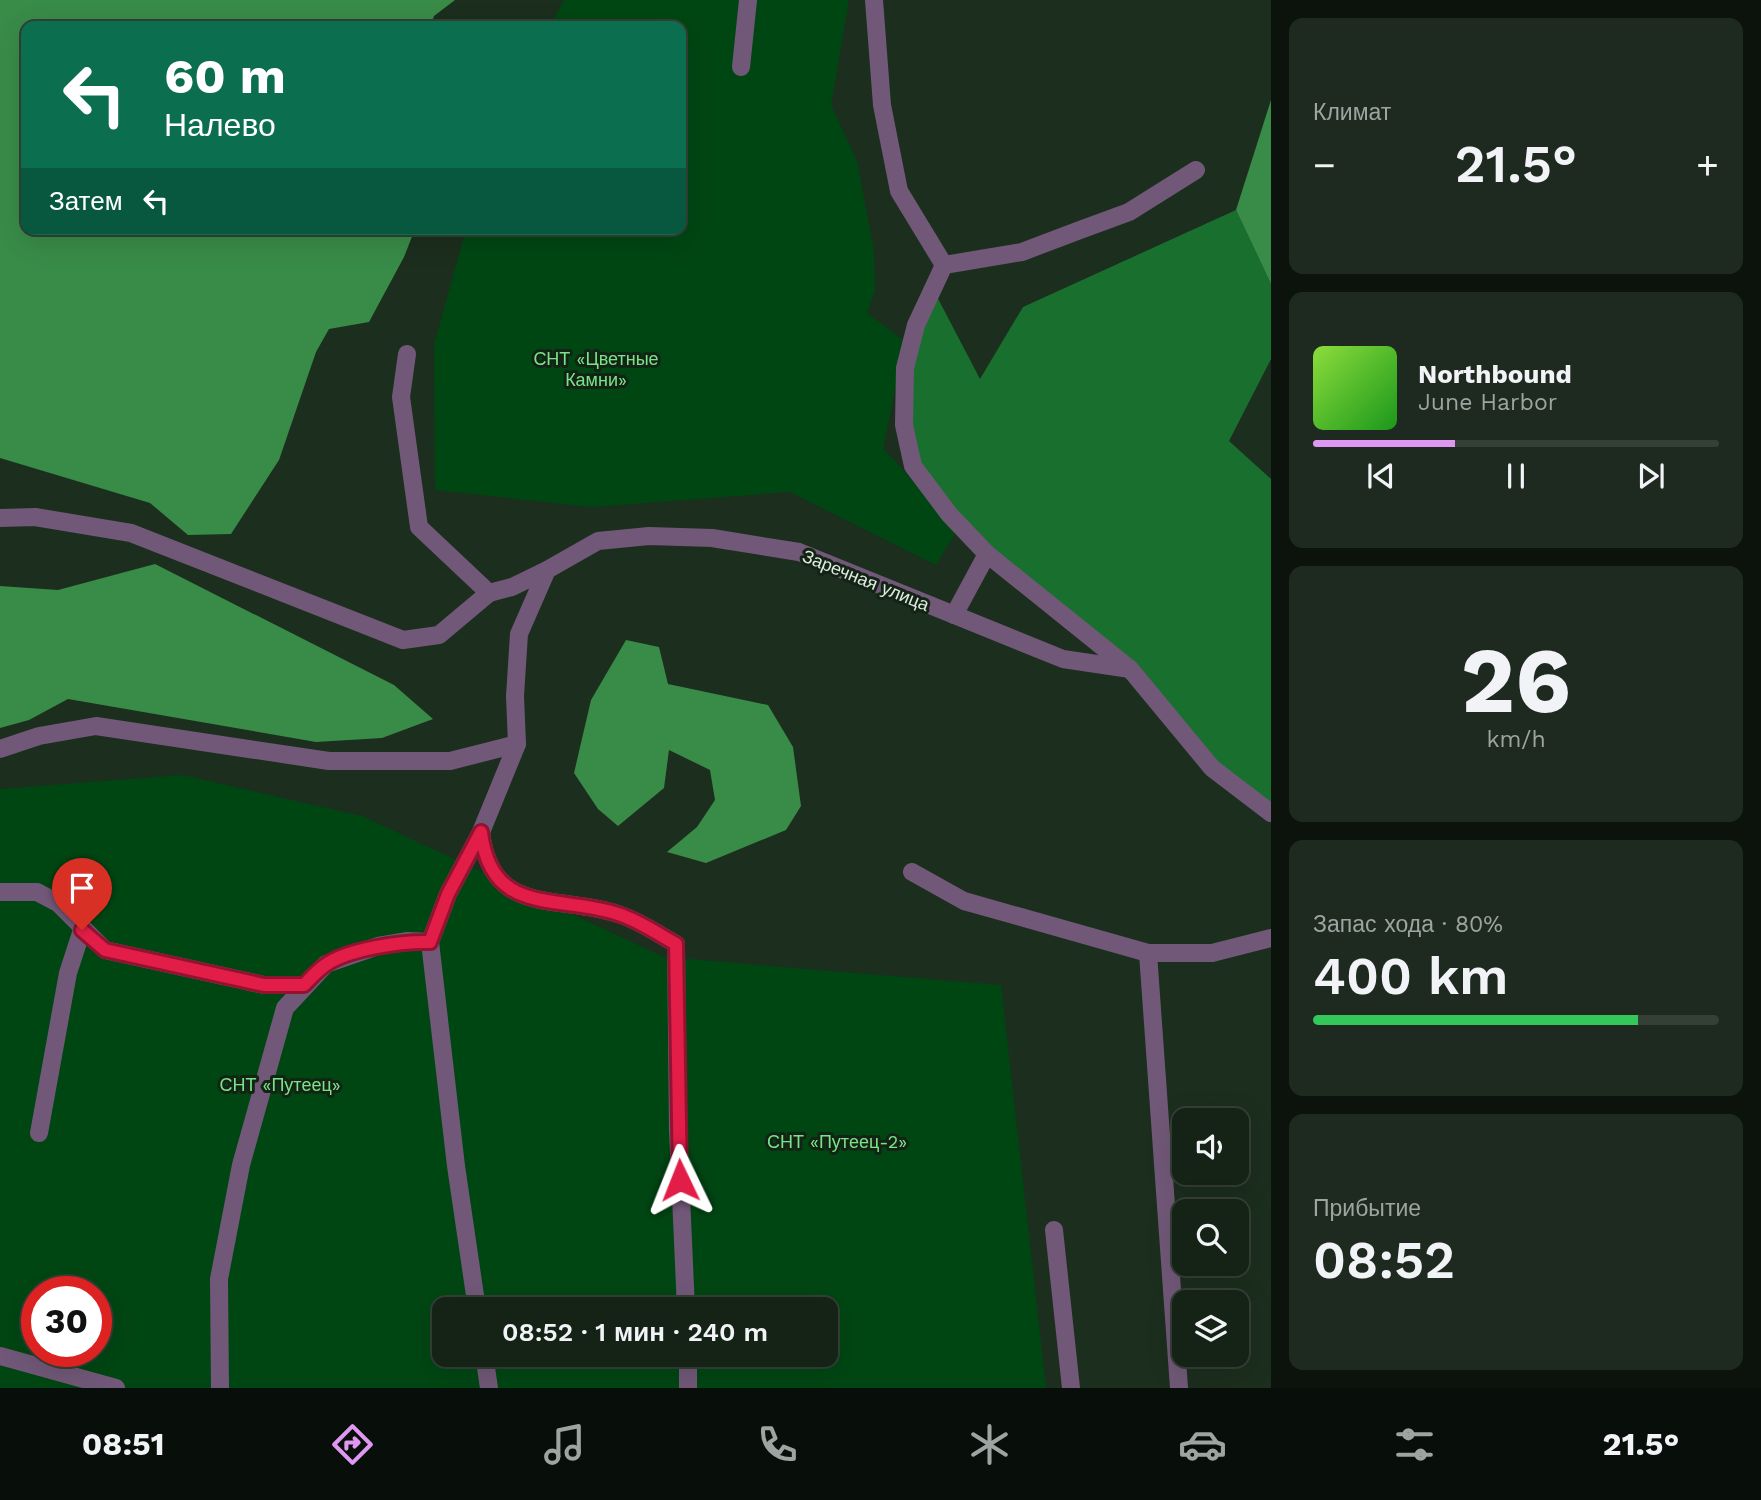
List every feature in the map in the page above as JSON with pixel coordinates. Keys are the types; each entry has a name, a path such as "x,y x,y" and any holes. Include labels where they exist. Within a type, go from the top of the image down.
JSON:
{"street":[{"path":"741,67 748,0"},
{"path":"874,0 882,105 900,191 944,264"},
{"path":"944,264 1022,251 1093,226 1129,212 1196,170"},
{"path":"944,264 916,325 905,368 904,425 914,466 949,514 987,554 1130,669 1212,768 1271,813"},
{"path":"0,518 36,517 131,533 403,640 439,635 489,593 419,527 401,397 407,354"},
{"name":"Заречная улица","path":"489,593 512,587 598,541 649,536 712,538 799,552 1063,659 1130,669"},
{"path":"954,615 987,554"},
{"path":"475,1297 456,1166 430,942 448,894 481,832 517,744 515,696 519,634 547,570"},
{"path":"0,749 39,736 96,726 329,761 450,761 517,744"},
{"path":"481,832 483,855 494,875 513,893 619,914 676,944 678,1129 685,1297"},
{"path":"912,872 964,901 1148,953 1212,953 1271,938"},
{"path":"0,892 37,892 58,903 82,930 105,950 264,985 304,985"},
{"path":"39,1133 68,973 82,930"},
{"path":"220,1388 219,1279 240,1165 285,1007 326,964 378,946 408,941 430,942"},
{"path":"1148,953 1179,1388"},
{"path":"1054,1230 1071,1388"},
{"path":"0,1356 116,1388"},
{"path":"486,1367 489,1388"},
{"path":"688,1367 688,1388"}],"green space":[{"name":"СНТ «Цветные Камни»","path":"564,0 849,0 831,105 857,161 874,252 875,290 867,313 905,342 883,448 957,530 936,565 790,492 592,507 435,490 434,345 464,235 686,235 686,21 553,21"},
{"name":"СНТ «Путеец»","path":"182,775 362,816 664,957 1001,985 1046,1388 0,1388 0,789"}],"shaded area":[{"path":"0,0 455,0 434,16 432,21 21,21 21,235 413,235 404,257 369,322 329,329 316,352 279,460 231,534 188,535 150,503 0,458"},
{"path":"1271,100 1271,284 1236,210"},
{"path":"1236,210 1271,284 1271,359 1229,441 1271,479 1271,813 1212,768 1130,669 987,554 913,466 905,368 933,289 980,379 1023,307"},
{"path":"155,564 394,685 433,719 382,738 316,742 68,699 29,720 0,728 0,586 58,590"},
{"path":"626,640 659,647 668,684 768,705 793,747 801,806 786,830 706,863 667,852 697,827 715,800 710,770 669,750 664,788 618,826 598,809 574,773 591,700"}],"route":[{"path":"82,930 105,950 264,985 304,985 326,964 378,946 408,941 430,942 448,894 481,832 483,855 494,875 513,893 619,914 676,944 680,1180"}],"park label":[{"name":"СНТ «Путеец-2»","path":"837,1141"}]}
